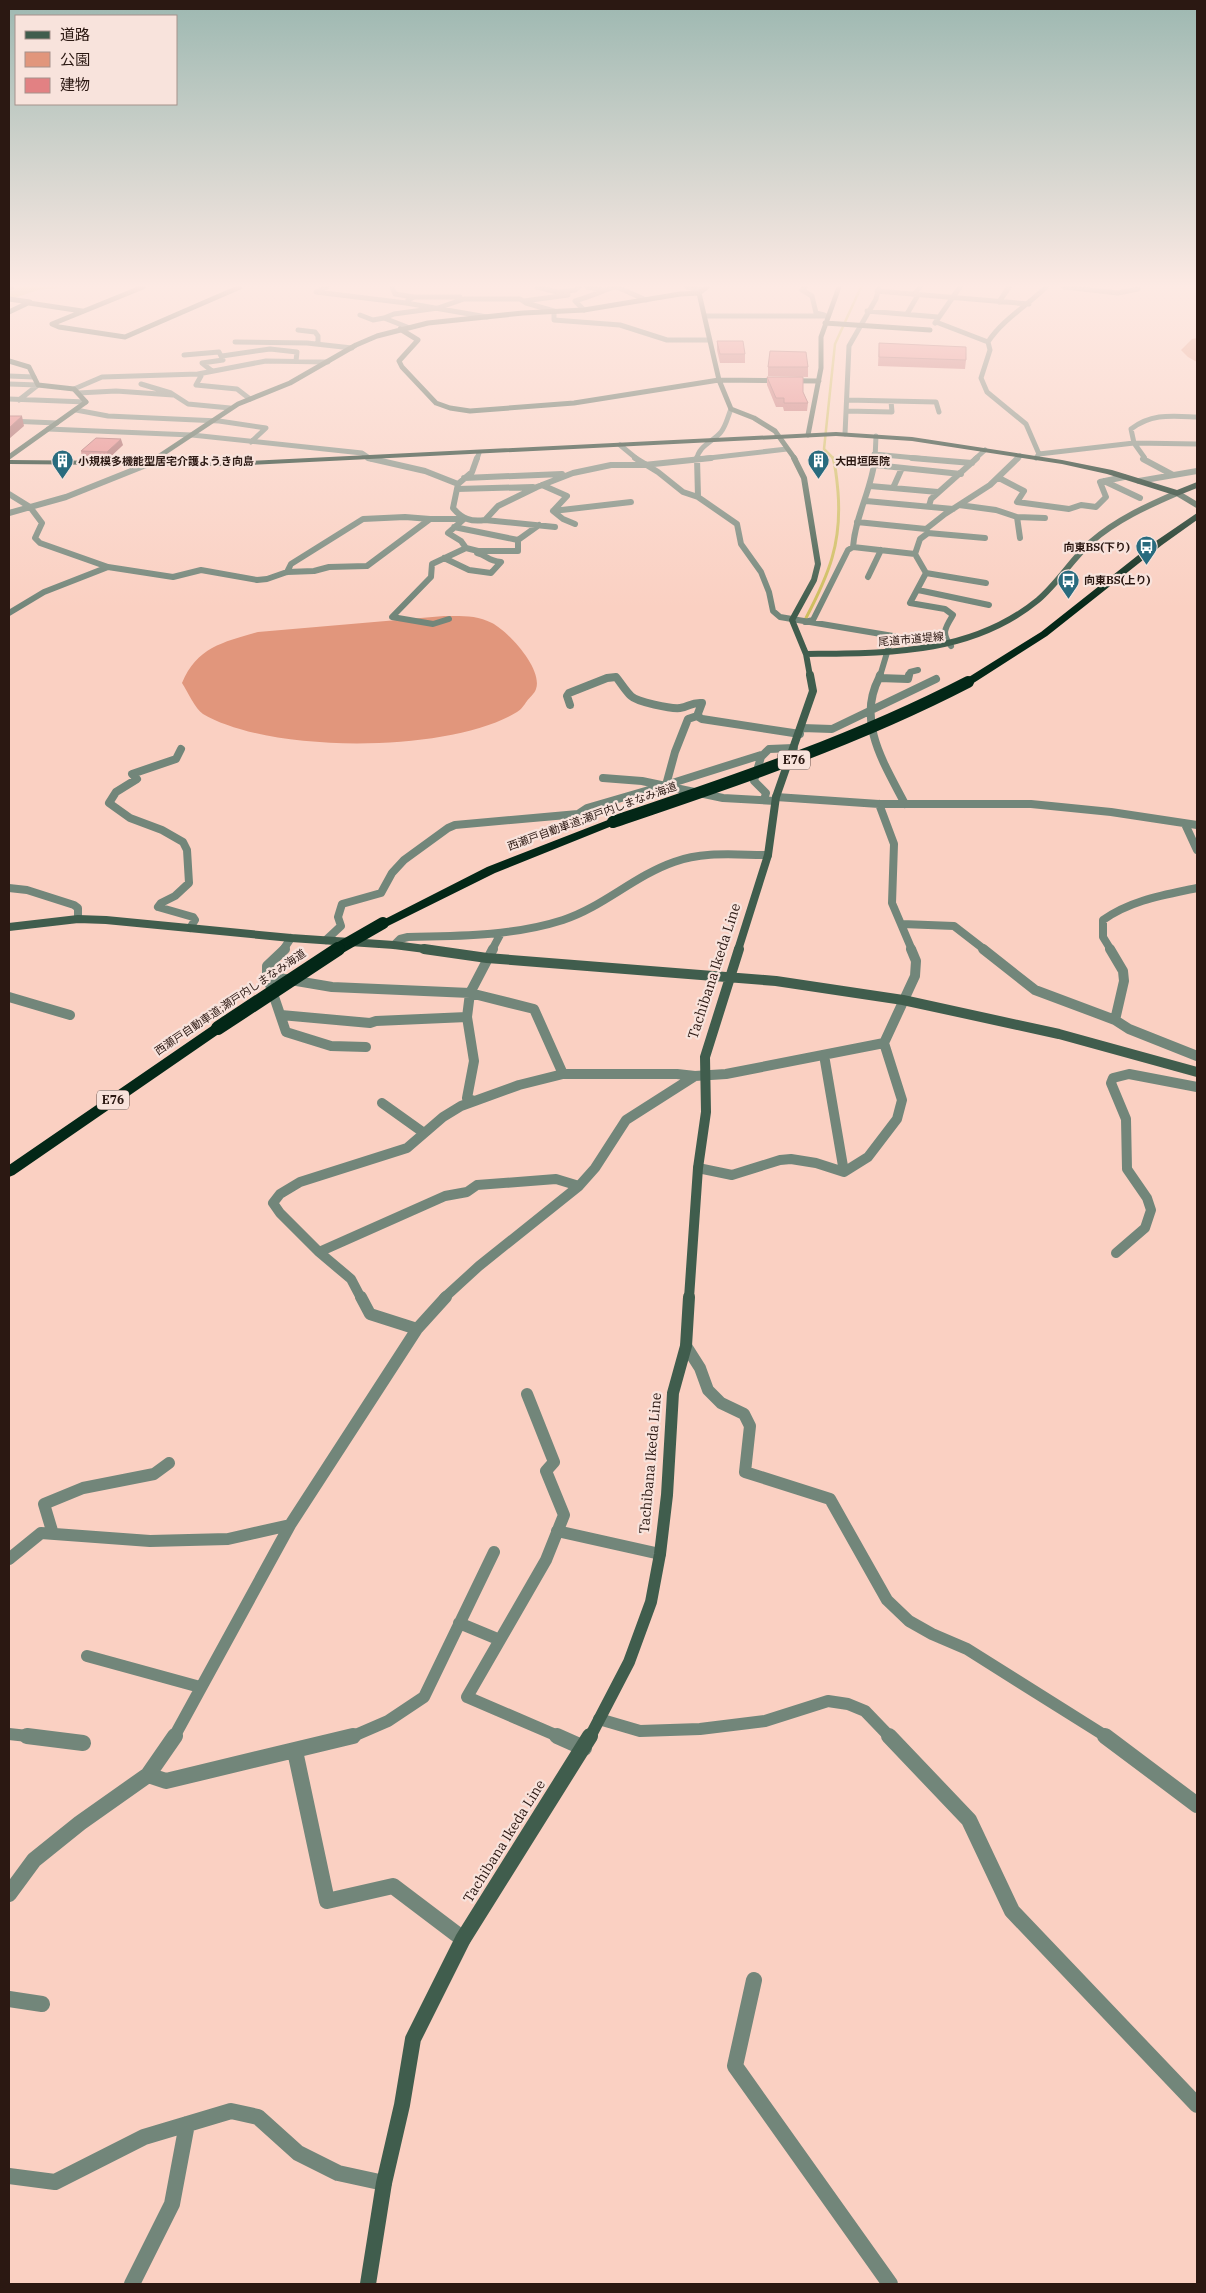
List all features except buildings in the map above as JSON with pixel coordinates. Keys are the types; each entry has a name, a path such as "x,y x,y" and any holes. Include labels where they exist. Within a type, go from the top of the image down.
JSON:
{"highway":[{"path":"9,462 228,464 845,434 912,439 1020,456 1037,456 1084,466 1177,493 1197,486"},
{"name":"西瀬戸自動車道;瀬戸内しまなみ海道","path":"9,1172 319,960 383,923 491,870 613,822 828,747 917,709 968,682 1044,634 1159,542 1197,516"}],"street":[{"path":"19,400 25,394"},
{"path":"79,394 86,402"},
{"path":"159,394 173,395 188,404 230,408"},
{"path":"242,394 250,398"},
{"path":"9,513 99,485 146,464 230,408 261,394"},
{"path":"428,394 436,402 459,410 482,411 574,403 631,394"},
{"path":"725,394 731,409 764,423 775,431 798,463 804,478 818,564 814,580 792,620"},
{"path":"812,435 817,394"},
{"path":"845,434 847,394"},
{"path":"989,394 1026,424 1037,456 1134,443 1197,444"},
{"path":"9,399 86,402"},
{"path":"847,400 936,402 939,412"},
{"path":"846,411 892,412 891,401"},
{"path":"9,456 86,402"},
{"path":"698,497 698,458 702,448 722,430 731,409"},
{"path":"76,410 108,416 211,420 266,428 251,442"},
{"path":"1173,474 1147,462 1134,443 1131,430 1157,415 1197,417"},
{"path":"9,421 57,423"},
{"path":"48,429 192,435 362,453 366,454 368,458 427,470 458,487 539,486 564,492 567,496 553,511"},
{"path":"853,547 853,534 866,500 875,465 876,436"},
{"path":"620,445 683,492 698,497 737,524 741,544 761,572 770,592 773,611 780,617 911,639"},
{"path":"464,478 573,473 612,465 644,464 787,449"},
{"path":"929,506 930,499 961,474 985,450"},
{"path":"464,519 460,518 453,508 458,487 475,466 479,452"},
{"path":"874,454 972,463"},
{"path":"926,573 915,554 920,539 953,509 999,478 1020,456"},
{"path":"875,465 961,474"},
{"path":"893,488 902,468"},
{"path":"1140,481 1197,471"},
{"path":"484,520 498,506 539,486 573,473"},
{"path":"999,478 1024,491 1017,502 1069,509 1081,505 1096,507 1106,497 1100,482 1124,477"},
{"path":"1104,481 1140,498"},
{"path":"870,486 938,492"},
{"path":"1177,493 1197,505"},
{"name":"尾道市道堤線","path":"806,654 924,650 952,646 971,639 1015,616 1053,586 1082,552 1101,534 1126,517 1177,493"},
{"path":"9,494 30,507 42,523 35,538 40,543 108,567 173,577 201,570 257,580 267,579 287,572 314,571 329,567 367,566 430,519"},
{"path":"866,500 953,509"},
{"path":"553,511 631,502"},
{"path":"959,505 996,510 1017,517 1045,518"},
{"path":"553,511 564,520 575,524"},
{"path":"287,572 291,564 350,529 363,519 405,516 430,519 484,520 555,527"},
{"path":"1017,517 1020,538"},
{"path":"464,519 448,533 461,541 464,549"},
{"path":"454,528 518,540 537,525 564,520"},
{"path":"857,522 985,538"},
{"path":"449,619 433,624 392,617 408,604 416,590 431,577 432,564 464,549 518,551 518,540"},
{"path":"805,622 814,620 848,550 853,547 915,554"},
{"path":"444,558 469,570 491,573 502,562 490,561 482,554 464,549"},
{"path":"868,577 881,550"},
{"path":"9,612 24,601 46,590 108,567"},
{"path":"926,573 910,603 945,609 953,615 944,630 944,637 952,646"},
{"path":"926,573 986,583"},
{"path":"918,590 989,605"},
{"name":"Tachibana Ikeda Line","path":"368,2284 384,2183 402,2105 414,2039 463,1939 584,1748 629,1662 652,1602 667,1495 673,1393 686,1346 698,1168 706,1112 700,1076 712,1029 732,977 768,855 776,799 801,731 813,691 806,654 792,620"},
{"path":"892,636 879,678 875,684 869,712 875,743 905,804"},
{"path":"879,678 908,679 910,672 918,670"},
{"path":"570,705 567,696 569,693 611,677 616,677 632,698 638,700 675,708 683,708 692,702 702,702 697,716"},
{"path":"666,785 675,752 688,719 697,716 702,719 726,723 801,731 832,729 936,679"},
{"path":"326,940 341,926 338,917 342,904 381,893 392,872 431,838 448,827 578,814 597,805 761,755 771,748 794,748"},
{"path":"180,749 176,759 132,774 137,779 116,792 109,800 109,803 130,818 162,830 184,842 187,850 189,883 158,907 193,917 195,920 190,928"},
{"path":"761,755 754,781 764,789 766,794 764,800"},
{"path":"603,778 642,781 723,798 879,804 1031,804 1127,814 1197,825"},
{"path":"698,1168 732,1175 780,1160 790,1159 816,1163 844,1172 868,1157 897,1120 902,1100 884,1043 915,976 916,960 892,902 894,844 879,804"},
{"path":"1184,824 1197,850"},
{"path":"394,945 400,939 408,937 477,936 542,926 585,912 619,890 667,864 691,857 722,854 768,855"},
{"path":"9,888 27,890 74,905 78,908 78,919"},
{"path":"1115,1020 1124,981 1123,972 1103,937 1103,920 1116,909 1138,901 1197,888"},
{"path":"9,927 78,919 394,945 487,958 776,981 903,1000 1059,1034 1197,1072"},
{"path":"902,924 954,926 1035,990 1115,1020 1129,1029 1197,1056"},
{"path":"474,1101 467,1098 474,1061 467,1017 470,993 501,933"},
{"path":"291,938 286,948 267,966 267,976 286,1032 331,1046 366,1047"},
{"path":"267,976 332,987 470,993 534,1009 563,1074"},
{"path":"9,997 70,1015"},
{"path":"280,1015 370,1023 376,1021 467,1017"},
{"path":"417,1329 370,1314 351,1279 319,1252 280,1213 273,1202 280,1194 300,1182 407,1148 442,1117 474,1101 519,1085 563,1074 677,1074 700,1076 726,1074 884,1043"},
{"path":"824,1055 844,1172"},
{"path":"1116,1253 1135,1240 1150,1218 1150,1208 1146,1197 1128,1170 1126,1119 1111,1083 1113,1078 1129,1074 1197,1088"},
{"path":"9,1894 34,1860 80,1823 148,1775 172,1743 200,1687 290,1526 417,1329 442,1300 479,1266 579,1186 595,1168 626,1120 700,1076"},
{"path":"382,1103 424,1132"},
{"path":"319,1252 445,1196 467,1192 477,1185 556,1179 579,1186"},
{"path":"686,1346 700,1368 708,1390 721,1403 744,1414 750,1426 745,1472 830,1499 887,1600 909,1621 932,1634 967,1649 1111,1740 1197,1804"},
{"path":"527,1394 554,1462 546,1471 564,1515 546,1560 467,1697 584,1748"},
{"path":"53,1534 44,1504 83,1488 154,1474 169,1463"},
{"path":"9,1559 41,1533 150,1541 228,1539 290,1526"},
{"path":"557,1531 660,1554"},
{"path":"148,1775 166,1781 347,1739 388,1721 424,1696 494,1552"},
{"path":"459,1623 500,1640"},
{"path":"87,1656 200,1687"},
{"path":"599,1719 640,1731 658,1731 700,1729 765,1721 828,1701 848,1704 866,1711 969,1820 1012,1910 1197,2105"},
{"path":"9,1734 83,1742"},
{"path":"294,1751 327,1901 392,1886 463,1939"},
{"path":"754,1980 735,2066 890,2284"},
{"path":"9,1999 42,2004"},
{"path":"9,2176 55,2182 144,2138 231,2111 258,2117 298,2154 338,2172 384,2183"},
{"path":"132,2284 172,2204 187,2124"}],"green space":[{"path":"444,616 469,616 486,620 507,634 523,652 530,662 537,681 536,689 518,711 487,725 449,735 406,741 315,742 271,736 233,727 203,714 194,704 182,683 195,661 204,654 223,643 258,632"}],"waterway":[{"path":"830,394 824,449 833,458"},
{"path":"806,618 821,587 836,543 839,510 837,479 833,458"}],"place":[{"name":"小規模多機能型居宅介護ようき向島","path":"62,480"},
{"name":"大田垣医院","path":"819,480"},
{"name":"向東BS(下り)","path":"1146,566"},
{"name":"向東BS(上り)","path":"1068,599"}]}
